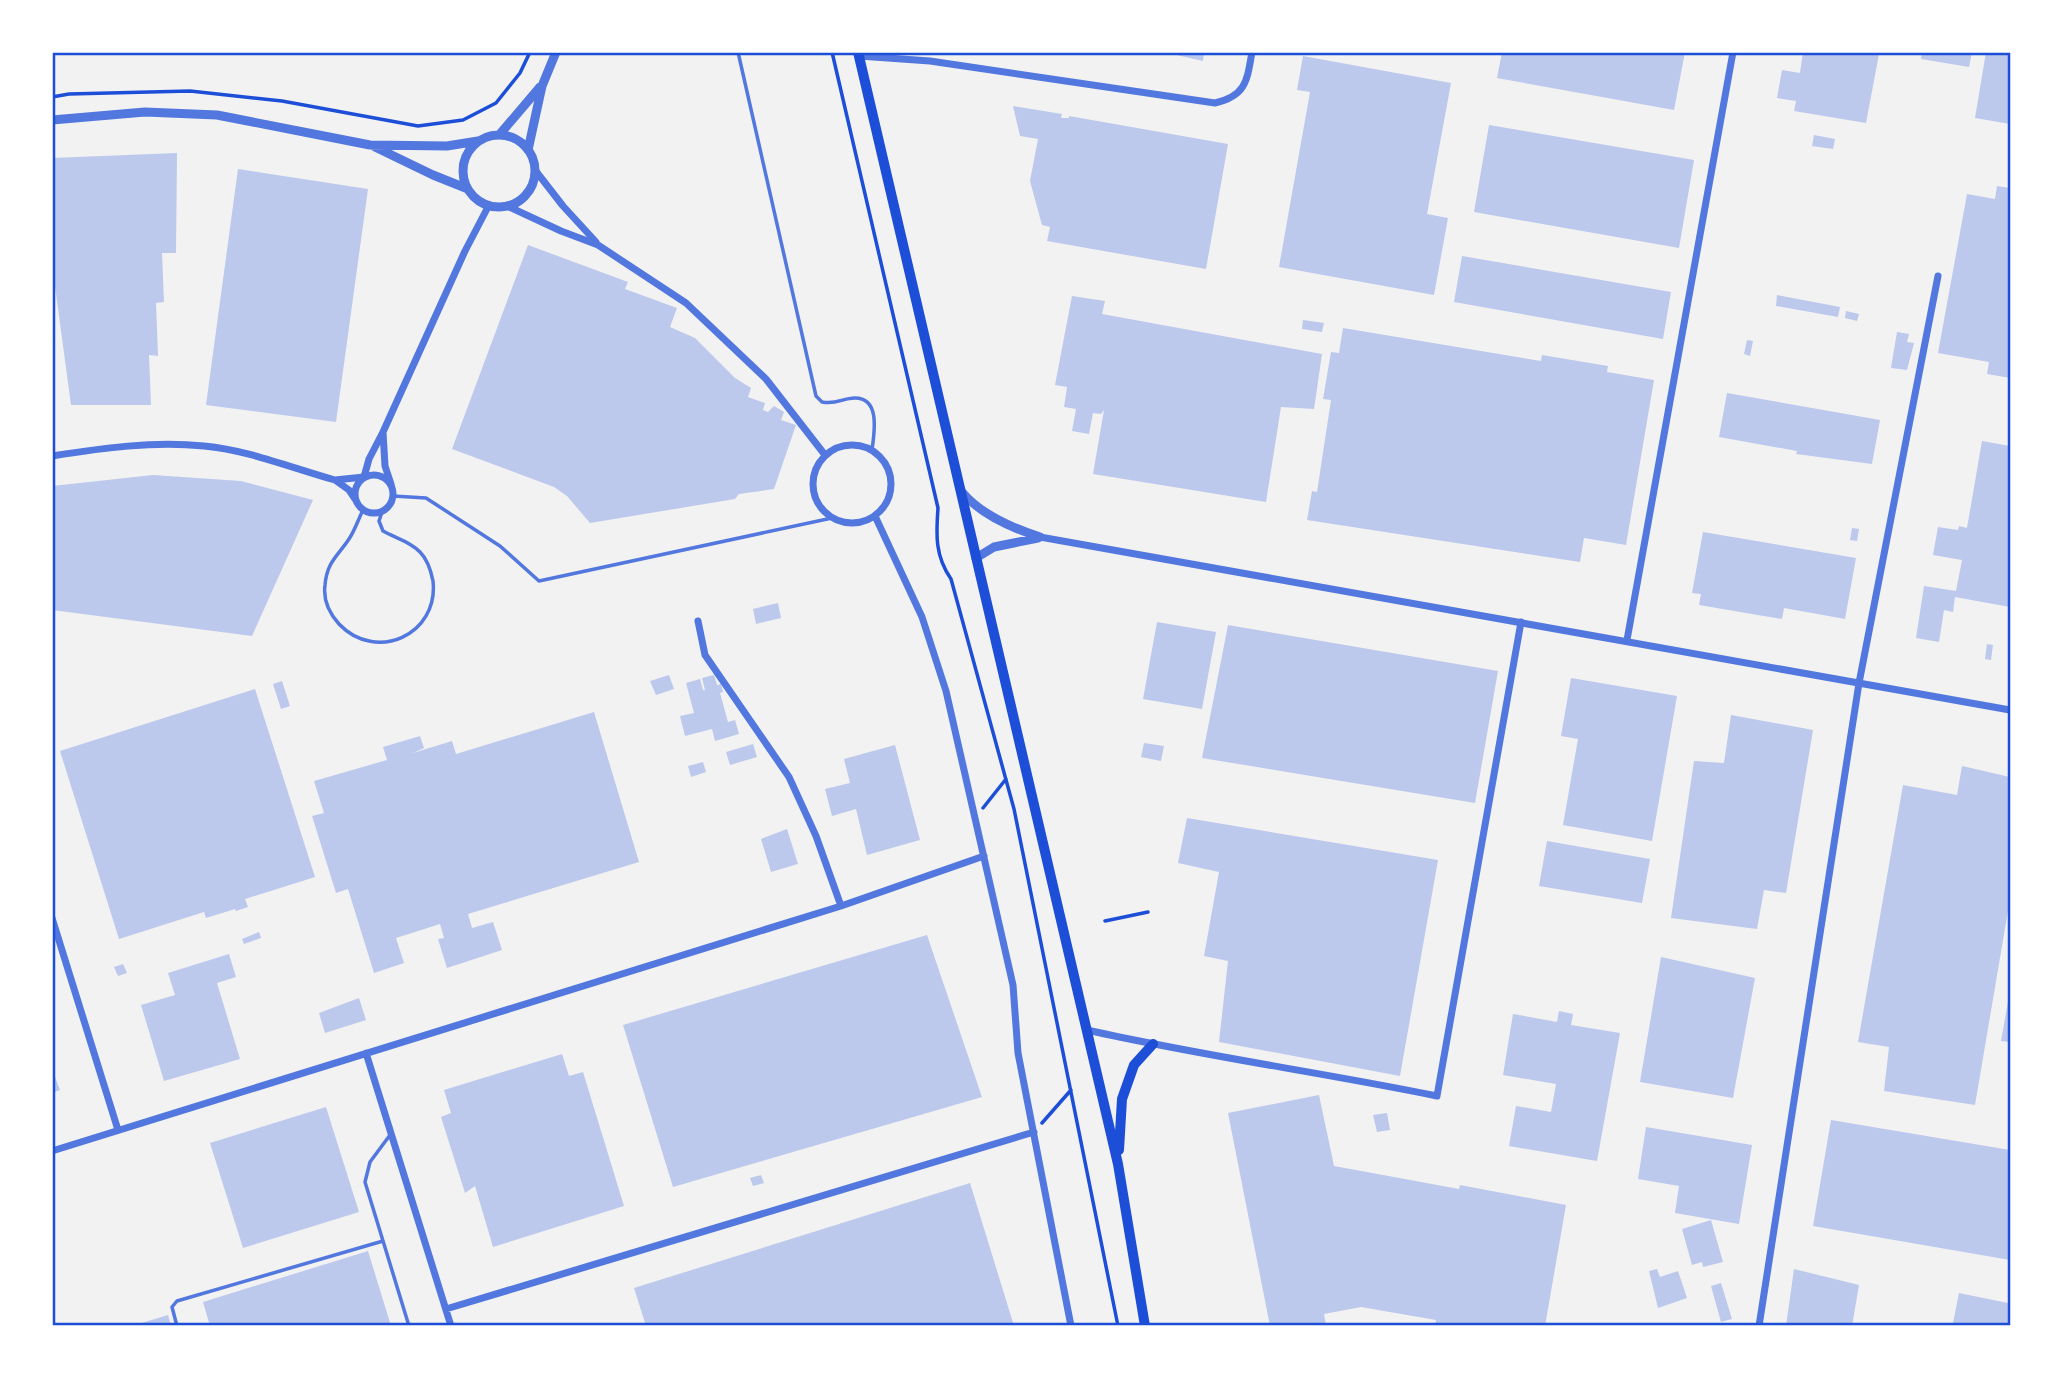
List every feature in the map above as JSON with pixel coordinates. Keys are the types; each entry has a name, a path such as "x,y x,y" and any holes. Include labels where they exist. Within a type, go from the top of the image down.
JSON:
{"main road":[{"path":"859,55 1118,1164 1145,1325"},
{"path":"1118,1164 1122,1099 1134,1065 1153,1044"}],"street":[{"path":"528,150 542,86 556,52"},
{"path":"859,55 930,61 1215,103 1230,100 1240,92 1246,81 1252,52"},
{"path":"1627,640 1733,52"},
{"path":"500,134 542,86"},
{"path":"52,120 145,112 217,115 370,145 447,146 500,134 511,136 528,150 535,170 598,245"},
{"path":"478,141 471,148 463,168 468,189 473,196 489,205 507,206 598,245 686,303 766,379 825,455"},
{"path":"370,145 433,176 468,189"},
{"path":"507,206 516,202 530,189 535,170"},
{"path":"355,499 356,486 364,477 369,459 489,205"},
{"path":"1759,1325 1859,683 1938,276"},
{"path":"52,456 153,443 206,446 253,456 335,480 349,490 362,510 369,513 382,512 393,496 385,466 383,432"},
{"path":"848,444 872,450 882,458 889,470 890,495 884,507 875,516 854,523 832,518 822,510 815,498 813,475 825,455 835,448 848,444"},
{"path":"335,480 376,474 391,484"},
{"path":"962,492 970,501 1000,521 1040,537 2011,710"},
{"path":"875,516 922,617 946,691 1013,985 1018,1053 1071,1325"},
{"path":"976,558 994,547 1040,537"},
{"path":"698,621 705,655 789,777 816,836 841,906"},
{"path":"1087,1030 1437,1096 1521,622"},
{"path":"52,1151 841,906 984,856"},
{"path":"52,918 118,1130"},
{"path":"366,1052 452,1325"},
{"path":"446,1309 1034,1132"}],"lane":[{"path":"738,52 816,396 822,402 833,404 854,398 862,399 871,407 876,423 872,450"},
{"path":"393,496 426,498 500,546 539,581 832,518"},
{"path":"362,510 349,539 332,559 324,589 325,602 333,617 356,638 374,642 390,641 416,630 426,619 434,590 432,574 422,553 383,531 379,521 382,512"},
{"path":"392,1133 370,1162 365,1182 409,1325"},
{"path":"177,1325 172,1307 177,1301 383,1241"}],"path":[{"path":"52,97 69,94 190,91 282,102 418,126 463,120 496,103 520,73 530,52"},
{"path":"832,52 938,508 937,549 942,566 951,579 1014,809 1118,1325"},
{"path":"976,818 1006,779"},
{"path":"1105,920 1148,912"},
{"path":"1034,1132 1071,1090"}],"building":[{"path":"1163,52 1204,52 1203,61"},
{"path":"1502,52 1685,52 1674,110 1497,78"},
{"path":"1803,52 1879,54 1866,123 1794,111 1796,101 1777,98 1782,70 1800,73"},
{"path":"1922,52 1972,52 1969,67 1921,59"},
{"path":"1986,52 2010,52 2010,124 1975,118"},
{"path":"1303,56 1451,83 1427,214 1448,218 1434,295 1279,267 1310,92 1297,90"},
{"path":"1013,106 1062,114 1061,118 1069,116 1228,144 1206,269 1047,241 1050,227 1042,225 1030,181 1038,139 1020,136"},
{"path":"1489,125 1694,160 1679,248 1474,212"},
{"path":"1814,135 1835,139 1833,149 1812,146"},
{"path":"177,153 176,253 162,253 164,302 156,303 158,356 149,355 151,405 71,405 52,264 52,158"},
{"path":"238,169 368,189 336,422 206,405"},
{"path":"1997,186 2010,188 2010,378 1987,374 1989,362 1938,353 1967,194 1995,199"},
{"path":"528,245 628,282 625,289 677,308 670,327 695,338 735,378 751,388 748,397 765,403 763,410 768,412 774,406 784,412 781,420 796,425 774,489 739,494 735,499 590,523 567,496 554,487 452,449"},
{"path":"1462,256 1671,292 1663,339 1454,302"},
{"path":"1777,295 1840,307 1838,317 1776,306"},
{"path":"1072,296 1105,301 1102,314 1322,354 1314,409 1281,407 1266,502 1093,474 1104,410 1101,414 1093,413 1089,434 1072,431 1076,409 1064,407 1067,387 1055,385"},
{"path":"1846,311 1859,314 1857,321 1845,318"},
{"path":"1303,320 1324,323 1322,332 1302,329"},
{"path":"1343,328 1541,361 1542,355 1608,366 1607,372 1654,380 1626,545 1584,538 1580,562 1307,520 1312,491 1317,492 1331,400 1323,399 1331,352 1339,353"},
{"path":"1897,332 1909,334 1907,342 1914,343 1907,370 1891,368"},
{"path":"1747,340 1753,341 1750,356 1744,354"},
{"path":"1727,393 1880,420 1872,464 1796,454 1797,451 1719,437"},
{"path":"1982,441 2010,446 2010,607 1955,597 1953,612 1944,610 1939,642 1916,638 1924,586 1956,591 1962,560 1933,555 1938,527 1958,530 1959,526 1967,528"},
{"path":"153,475 241,481 313,500 252,636 52,610 52,486"},
{"path":"1852,528 1859,529 1857,541 1850,540"},
{"path":"1703,532 1856,558 1845,619 1784,608 1782,619 1699,605 1701,594 1692,593"},
{"path":"778,603 781,618 756,624 753,609"},
{"path":"1157,622 1216,632 1202,709 1143,699"},
{"path":"1228,625 1498,671 1475,803 1202,758"},
{"path":"1987,644 1993,645 1991,660 1985,659"},
{"path":"669,675 674,689 656,695 650,681"},
{"path":"714,675 717,685 721,684 723,692 720,693 728,722 735,720 739,734 715,741 712,729 685,736 680,716 694,713 686,683 700,679 705,690 702,678"},
{"path":"1571,678 1677,696 1652,841 1563,825 1578,739 1561,736"},
{"path":"282,681 290,706 281,709 273,684"},
{"path":"255,689 315,877 245,899 248,907 236,911 235,909 206,918 204,912 119,939 60,751"},
{"path":"594,712 639,862 468,914 472,928 493,922 502,950 447,968 438,939 444,938 440,924 396,938 404,963 374,973 348,889 336,893 312,816 324,813 314,781 387,760 383,747 420,736 424,748 413,753 452,741 456,754"},
{"path":"1731,715 1813,730 1786,893 1764,890 1757,929 1671,918 1694,761 1724,763"},
{"path":"1144,743 1164,746 1161,761 1141,757"},
{"path":"753,744 757,757 730,765 726,752"},
{"path":"895,745 920,840 867,855 856,809 832,816 825,789 850,783 844,759"},
{"path":"703,762 706,772 691,777 688,766"},
{"path":"1962,766 2010,777 2010,899 1975,1105 1884,1091 1889,1047 1858,1042 1903,785 1957,795"},
{"path":"1187,818 1438,860 1400,1076 1219,1042 1228,961 1204,956 1219,872 1178,863"},
{"path":"787,829 798,864 771,872 761,839"},
{"path":"1547,841 1650,859 1642,903 1539,886"},
{"path":"259,932 261,938 244,944 242,939"},
{"path":"927,935 982,1097 673,1187 623,1025"},
{"path":"229,954 236,977 217,983 240,1059 164,1081 141,1005 175,995 168,973"},
{"path":"1661,957 1755,978 1733,1098 1640,1082"},
{"path":"123,964 127,973 118,976 114,967"},
{"path":"2010,996 2010,1042 2001,1041"},
{"path":"359,998 366,1020 325,1033 319,1013"},
{"path":"1559,1011 1573,1014 1571,1025 1620,1033 1597,1161 1509,1146 1516,1106 1551,1112 1556,1084 1503,1075 1513,1014 1557,1022"},
{"path":"562,1054 569,1076 583,1072 624,1206 493,1247 475,1186 465,1193 441,1117 451,1113 444,1090"},
{"path":"52,1069 60,1090 52,1093"},
{"path":"1319,1095 1334,1166 1459,1189 1460,1185 1566,1205 1545,1326 1435,1326 1436,1320 1361,1307 1324,1314 1326,1326 1270,1326 1228,1113"},
{"path":"326,1107 359,1212 243,1248 210,1143"},
{"path":"1387,1113 1390,1130 1377,1132 1373,1115"},
{"path":"1831,1120 2010,1150 2010,1260 1813,1226"},
{"path":"1646,1127 1752,1145 1739,1224 1675,1213 1679,1186 1638,1179"},
{"path":"761,1175 764,1183 753,1186 750,1178"},
{"path":"970,1183 1014,1326 646,1326 634,1288"},
{"path":"1711,1220 1723,1262 1703,1267 1702,1262 1692,1265 1682,1229"},
{"path":"368,1251 391,1326 210,1326 203,1302"},
{"path":"1657,1269 1660,1277 1678,1271 1687,1298 1658,1308 1649,1271"},
{"path":"1794,1269 1859,1285 1852,1326 1786,1326"},
{"path":"1721,1283 1732,1319 1721,1322 1711,1286"},
{"path":"1959,1293 2008,1303 2010,1297 2010,1326 1953,1323"},
{"path":"168,1315 171,1326 135,1326 135,1325"}]}
